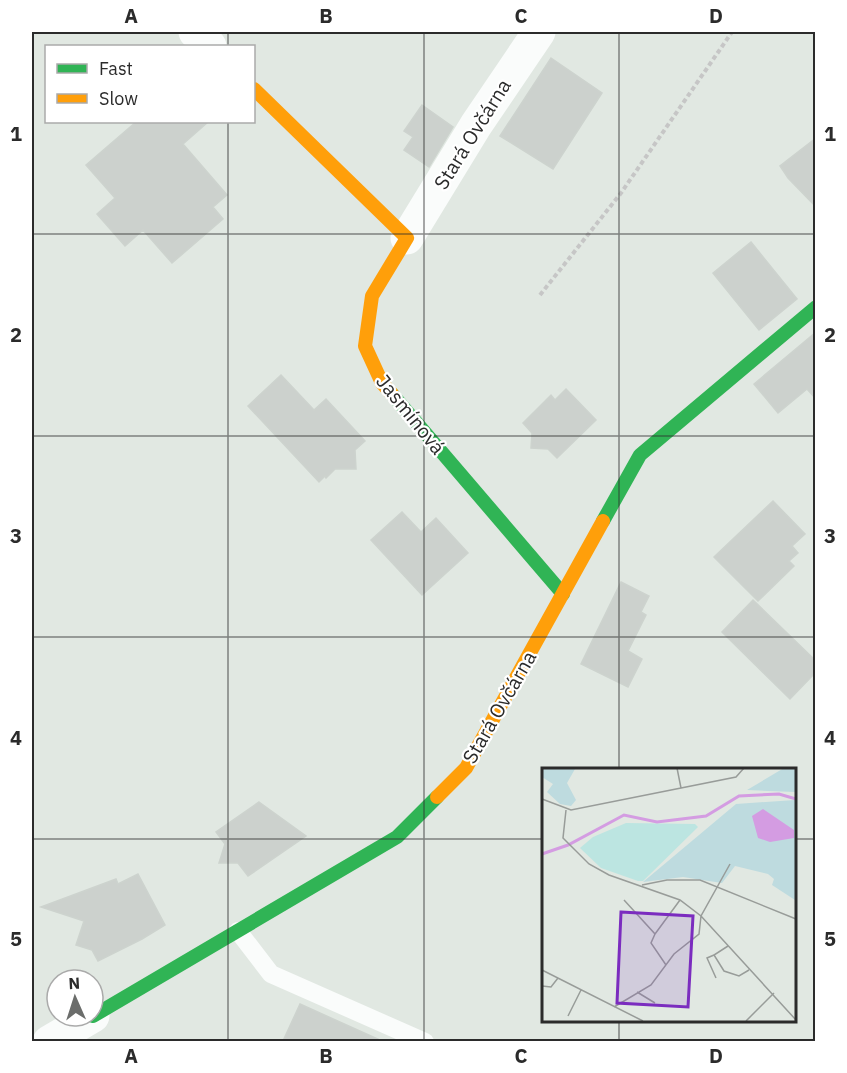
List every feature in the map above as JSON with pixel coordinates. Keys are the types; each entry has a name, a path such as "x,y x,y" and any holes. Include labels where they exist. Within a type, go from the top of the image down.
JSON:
{"street":[{"path":"195,32 209,45"},
{"name":"Stará Ovčárna","path":"407,238 476,125 539,32"},
{"path":"255,90 407,238"},
{"name":"Jasmínová","path":"407,238 372,296 365,346 382,383 563,594"},
{"name":"Stará Ovčárna","path":"105,1009 397,837 466,768 640,455 816,307"},
{"name":"Stará Ovčárna","path":"49,1041 72,1028"}],"lane":[{"path":"238,931 271,974 425,1041"}],"path":[{"path":"540,295 621,193 732,32"}],"building":[{"path":"551,58 602,93 553,169 500,136"},
{"path":"422,105 453,127 429,167 404,150 413,137 404,131"},
{"path":"135,123 207,123 183,144 227,195 213,207 223,219 172,263 143,230 125,246 97,214 115,198 86,165"},
{"path":"816,138 816,207 788,178 780,166"},
{"path":"751,242 797,299 759,330 713,273"},
{"path":"816,332 816,399 807,389 778,413 754,384"},
{"path":"281,375 314,410 326,399 365,441 355,450 356,469 335,469 319,482 248,406"},
{"path":"566,389 596,420 557,458 548,449 531,448 532,433 523,423 551,395 555,400"},
{"path":"773,501 805,534 792,546 798,553 789,561 794,566 758,601 714,557"},
{"path":"402,512 421,532 436,518 468,553 422,595 371,540"},
{"path":"621,582 649,596 641,612 646,615 628,651 642,659 628,687 581,664"},
{"path":"753,600 816,661 816,672 790,699 722,632"},
{"path":"259,802 306,836 248,876 238,863 219,863 225,844 216,832"},
{"path":"138,874 165,925 98,961 92,950 76,945 84,921 41,907 116,879 118,884"},
{"path":"300,1004 382,1041 283,1041"}],"traffic: fast":[{"path":"603,521 640,455 816,307"},
{"path":"392,394 563,594"},
{"path":"105,1009 397,837 437,797"}],"traffic: slow":[{"path":"255,90 407,238 372,296 365,346 382,383 392,394"},
{"path":"437,797 466,768 603,521"}]}
